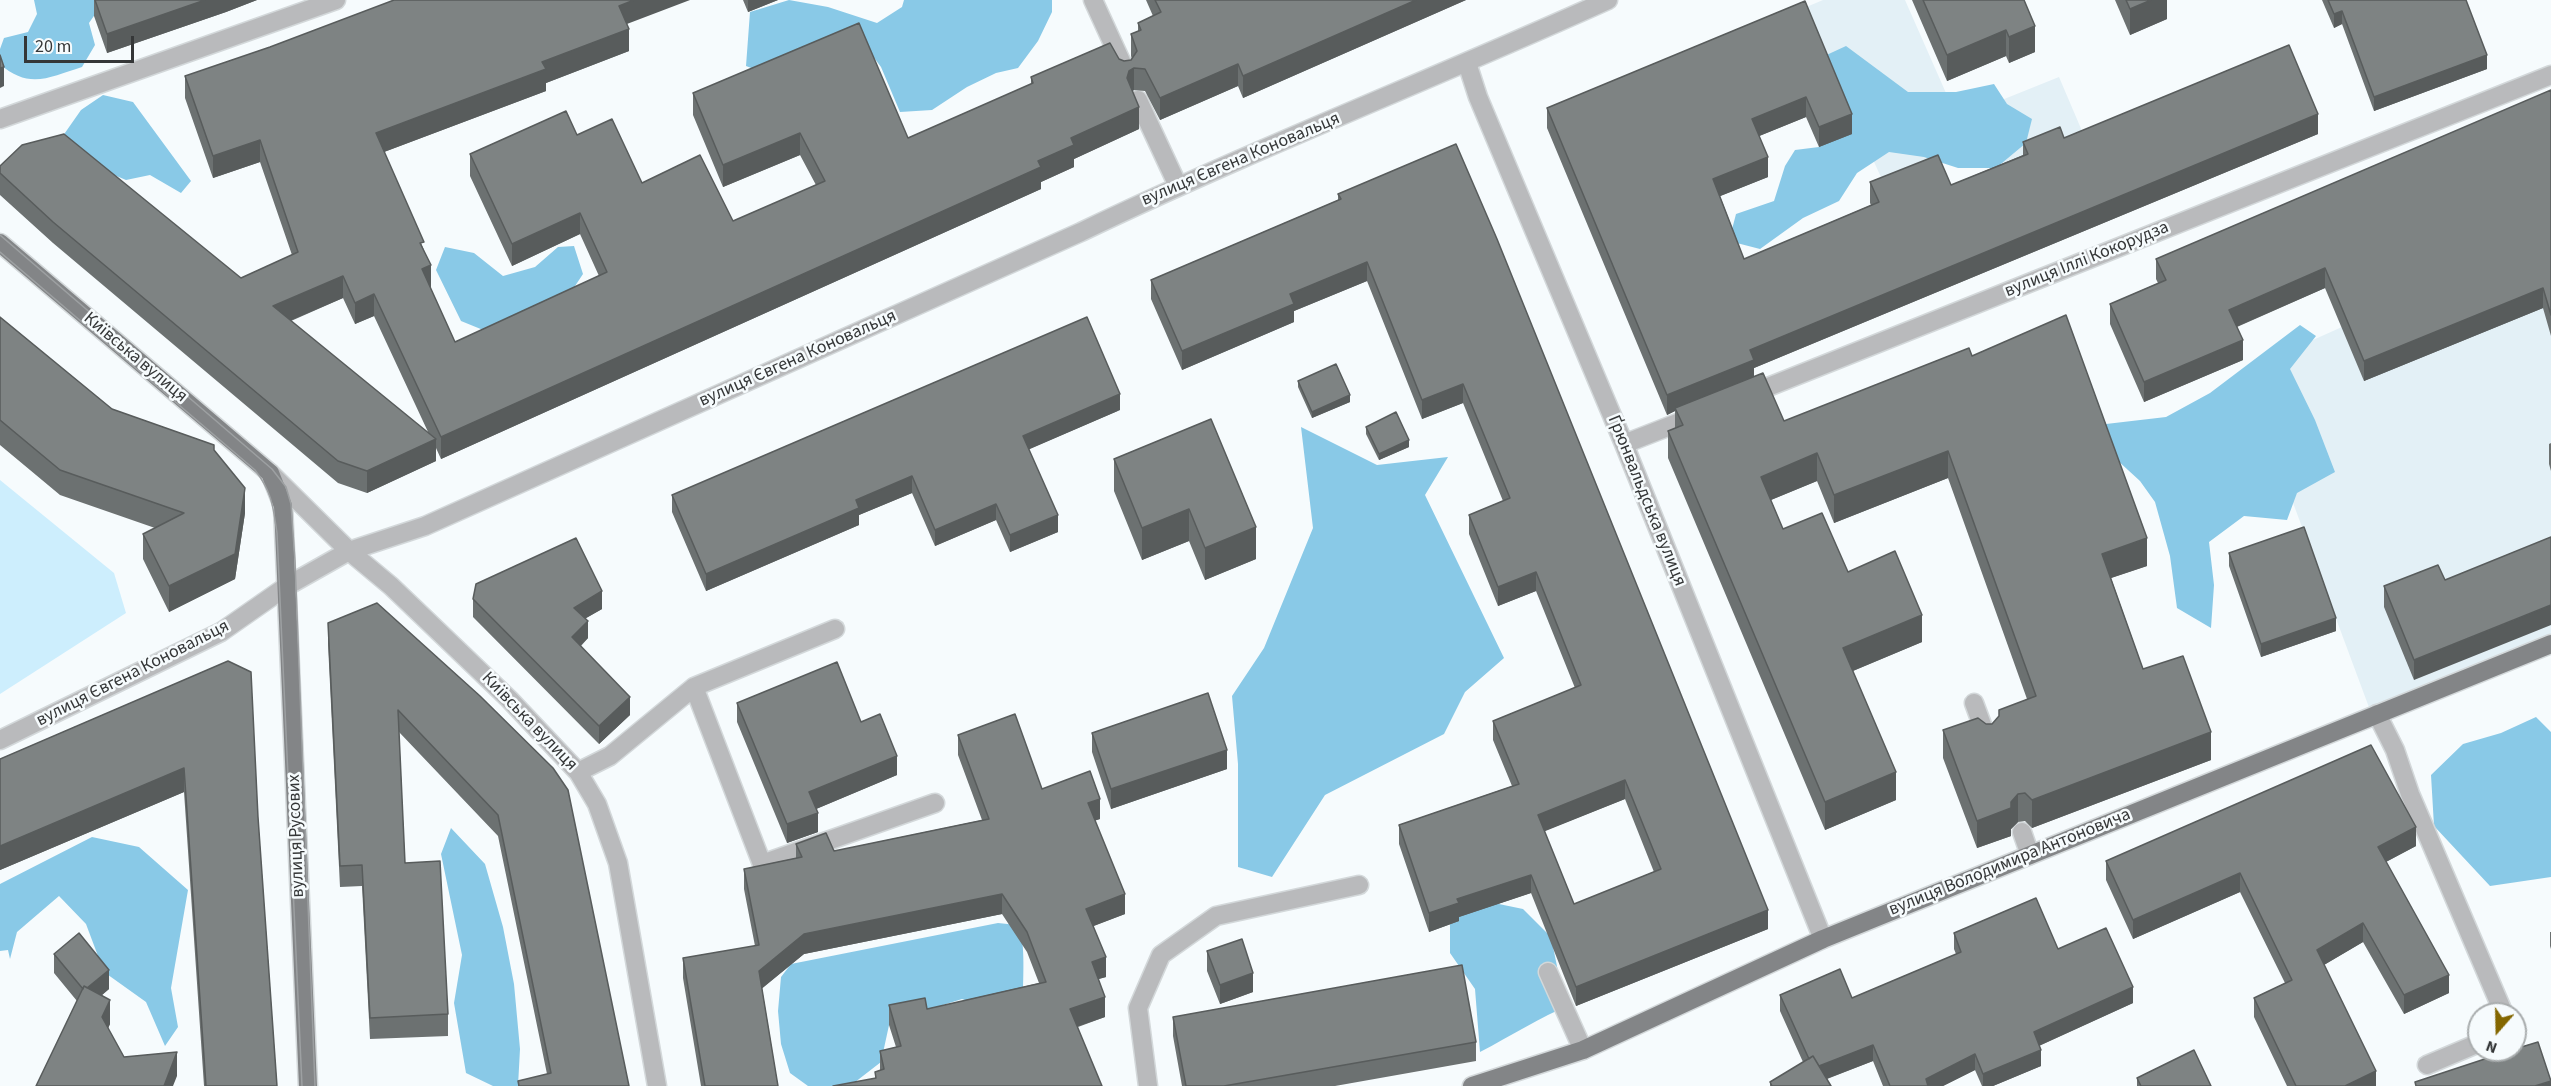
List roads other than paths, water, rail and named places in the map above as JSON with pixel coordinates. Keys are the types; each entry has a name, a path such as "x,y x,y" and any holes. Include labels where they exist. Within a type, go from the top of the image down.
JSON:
{"main road":[{"name":"Київська вулиця","path":"0,243 270,473 284,506 288,586"},
{"name":"вулиця Русових","path":"288,586 308,1086"},
{"name":"вулиця Володимира Антоновича","path":"1472,1086 1582,1050 1823,939 2551,644"}],"street":[{"path":"0,119 336,0"},
{"path":"1093,0 1126,72"},
{"name":"вулиця Євгена Коновальця","path":"0,740 221,632 288,586 349,551 425,526 1081,232 1178,186 1467,63 1608,0"},
{"name":"Ґрюнвальдська вулиця","path":"1467,63 1478,97 1624,444 1823,939"},
{"name":"вулиця Іллі Кокорудза","path":"1734,400 2551,75"},
{"path":"1138,100 1178,186"},
{"path":"1624,444 1712,409"},
{"name":"Київська вулиця","path":"270,473 349,551 391,586 509,699 578,772 597,804 618,863 657,1086"},
{"path":"578,772 610,756 694,687 835,629"},
{"path":"694,687 762,864 934,803"},
{"path":"1974,703 1988,741"},
{"path":"2377,714 2395,750 2410,794 2499,1002"},
{"path":"2022,832 2030,855"},
{"path":"1148,1086 1137,1008 1161,955 1215,916 1359,885"},
{"path":"1548,972 1582,1050"},
{"path":"2427,1065 2467,1048"}],"tram line":[{"path":"0,235 272,469 286,487 291,504 295,561 315,1086"},
{"path":"0,252 255,470 268,492 277,533 302,1086"}]}
